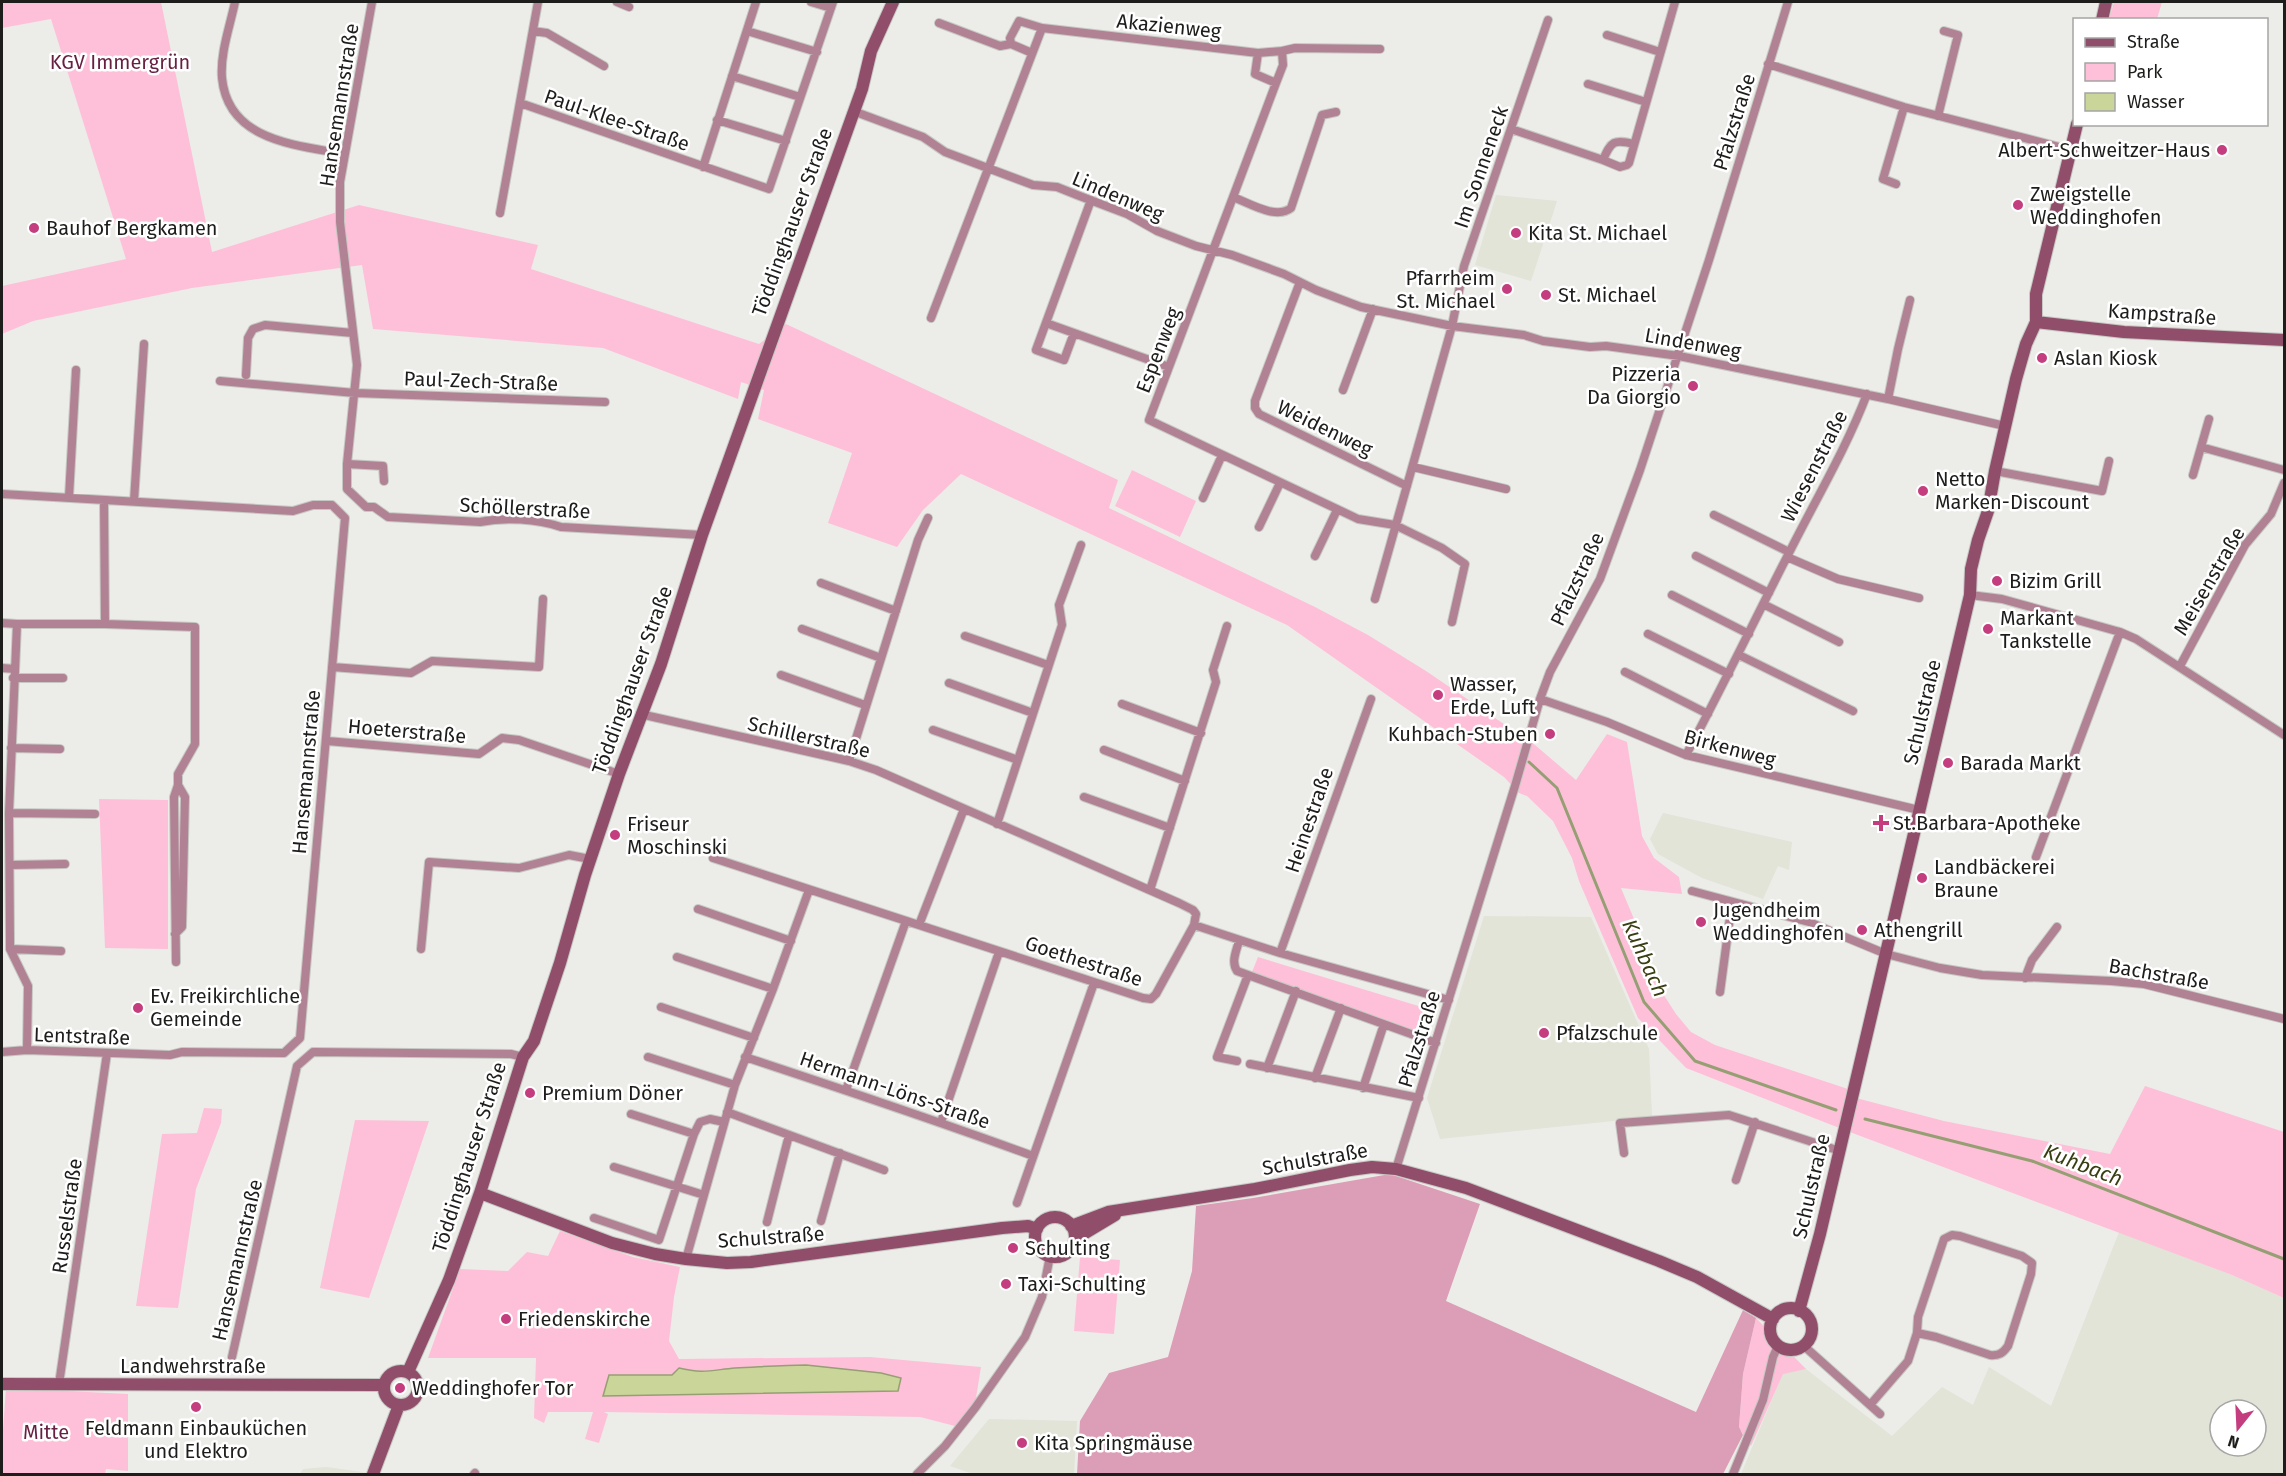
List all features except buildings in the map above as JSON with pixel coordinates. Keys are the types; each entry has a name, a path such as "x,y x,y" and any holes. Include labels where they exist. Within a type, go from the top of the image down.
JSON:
{"main road":[{"name":"Töddinghauser Straße","path":"408,1372 449,1280 480,1193 523,1057 534,1041 560,963 590,859 619,774 661,664 702,535 862,88 871,51 893,2"},
{"path":"2102,18 2106,2"},
{"name":"Schulstraße","path":"1800,1311 1840,1151 1970,595 1971,569 1988,511 2005,426 2026,344 2036,322 2036,294 2076,126"},
{"name":"Kampstraße","path":"2036,322 2124,332 2284,340"},
{"name":"Schulstraße","path":"1071,1226 1097,1215 1255,1190 1350,1170 1372,1167 1396,1169 1466,1188 1659,1261 1705,1281 1773,1319"},
{"name":"Schulstraße","path":"480,1193 612,1243 655,1254 727,1263 774,1260 1002,1228 1028,1226 1037,1229"},
{"name":"Schulstraße","path":"1075,1239 1124,1210"},
{"path":"1051,1218 1062,1219 1071,1226 1075,1239 1069,1251 1056,1257 1041,1251 1036,1243 1037,1229 1041,1224 1051,1218"},
{"path":"1794,1309 1800,1311 1805,1314 1811,1324 1810,1337 1804,1346 1790,1350 1778,1346 1770,1330 1773,1319 1782,1311 1794,1309"},
{"path":"395,1371 408,1372 417,1382 418,1391 413,1400 399,1405 387,1398 384,1385 395,1371"},
{"name":"Landwehrstraße","path":"2,1384 384,1385"},
{"path":"373,1474 399,1405"}],"street":[{"path":"235,2 223,58 222,79 227,97 235,112 248,126 268,138 344,154"},
{"name":"Hansemannstraße","path":"354,497 347,489 347,464 357,365 340,222 340,182 372,2"},
{"path":"500,213 538,2"},
{"path":"617,2 629,7"},
{"path":"703,167 756,2"},
{"path":"717,120 786,141 832,4 811,2"},
{"path":"1511,129 1620,167 1627,165 1675,2"},
{"name":"Pfalzstraße","path":"1396,1169 1540,699 1550,672 1600,579 1640,470 1679,356 1788,2"},
{"name":"Im Sonneneck","path":"1452,326 1464,266 1548,20"},
{"name":"Akazienweg","path":"1011,44 1010,38 1019,21 1042,28 1258,53 1295,48 1380,49"},
{"path":"939,23 1000,46 1011,44 1032,53"},
{"path":"931,318 1042,28"},
{"path":"533,31 547,33 604,66"},
{"path":"747,31 817,52"},
{"path":"1938,116 1958,34 1944,31"},
{"path":"1607,35 1660,52"},
{"path":"1212,250 1283,65 1282,51"},
{"path":"1258,53 1256,74 1276,83"},
{"path":"1768,64 1904,107 2070,150"},
{"path":"732,76 800,97"},
{"path":"1588,84 1646,102"},
{"name":"Paul-Klee-Straße","path":"520,104 769,189 786,141"},
{"path":"1896,184 1883,179 1904,107"},
{"name":"Lindenweg","path":"853,111 923,137 945,152 987,168 1033,185 1057,187 1127,214 1157,231 1243,259 1316,290 1373,309 1452,326 1524,335 1543,341 1579,346 1606,346 1679,356 1867,394 2005,426"},
{"path":"1233,197 1276,213 1285,213 1291,208 1322,115 1336,112"},
{"path":"1603,160 1613,143 1618,141 1634,144"},
{"path":"1074,333 1064,360 1036,350 1091,200"},
{"name":"Espenweg","path":"1212,250 1149,420 1337,510 1358,519 1395,525 1442,548 1465,564 1452,622"},
{"name":"Weidenweg","path":"1300,282 1255,400 1255,408 1259,414 1407,486"},
{"path":"1888,399 1910,300"},
{"path":"1343,390 1373,309"},
{"path":"1046,323 1169,367"},
{"path":"246,375 248,338 253,329 265,325 353,333"},
{"path":"1375,599 1452,326"},
{"path":"2,494 134,501 144,344"},
{"path":"69,497 76,370"},
{"path":"220,381 355,393"},
{"name":"Paul-Zech-Straße","path":"355,393 605,402"},
{"name":"Wiesenstraße","path":"1686,755 1854,428 1867,394"},
{"path":"2193,476 2209,418"},
{"path":"2200,447 2284,470"},
{"path":"1203,498 1222,455"},
{"path":"1995,471 2102,491 2109,461"},
{"path":"347,464 383,466 384,480"},
{"path":"1413,466 1506,489"},
{"path":"1259,527 1280,483"},
{"name":"Meisenstraße","path":"2180,666 2245,546 2271,514 2284,483"},
{"name":"Schöllerstraße","path":"354,497 366,507 374,507 388,517 480,522 492,519 548,522 561,527 702,535"},
{"path":"104,500 105,624"},
{"name":"Hansemannstraße","path":"134,501 293,511 313,505 332,506 345,518 300,1038"},
{"path":"1316,556 1337,510"},
{"name":"Wiesenstraße","path":"1714,515 1788,555"},
{"path":"849,761 918,540 928,518"},
{"path":"997,824 1062,625 1059,605 1081,545"},
{"path":"1788,555 1838,579 1919,598"},
{"path":"1696,556 1769,593"},
{"path":"821,583 896,611"},
{"path":"1672,595 1749,634"},
{"path":"1970,595 2002,600 2120,632 2152,647 2284,735"},
{"path":"332,667 411,673 432,662 539,667 543,599"},
{"path":"1763,604 1839,642"},
{"path":"2,623 195,627 195,744 178,774 178,785 174,796 176,962"},
{"path":"17,624 9,813 10,949 27,986 27,1050"},
{"path":"1150,891 1216,682 1213,670 1227,626"},
{"path":"802,629 881,658"},
{"path":"2036,857 2120,632"},
{"path":"1648,634 1729,674"},
{"path":"965,636 1048,665"},
{"path":"1739,655 1852,711"},
{"path":"2,668 14,673 63,678"},
{"path":"1625,672 1708,714"},
{"path":"781,675 866,705"},
{"path":"949,683 1033,713"},
{"name":"Heinestraße","path":"1280,953 1371,699"},
{"name":"Birkenweg","path":"1540,699 1607,722 1686,755 1918,810"},
{"path":"1122,704 1201,733"},
{"name":"Schillerstraße","path":"640,714 849,761 895,778 1193,910 1196,914 1194,925"},
{"path":"933,730 1018,760"},
{"name":"Hoeterstraße","path":"327,741 479,754 502,738 519,740 619,774"},
{"path":"11,748 60,749"},
{"path":"1104,750 1185,780"},
{"path":"1084,797 1170,828"},
{"path":"919,925 964,809"},
{"path":"9,813 95,814"},
{"path":"421,949 429,862 519,868 569,855 590,859"},
{"name":"Goethestraße","path":"713,858 1143,998 1151,999 1156,994 1194,925"},
{"path":"10,865 65,864"},
{"path":"686,1259 735,1085 809,890"},
{"name":"Bachstraße","path":"1692,891 1809,922 1886,954 1940,968 1982,975 2144,984 2284,1019"},
{"path":"1720,992 1732,902"},
{"path":"698,909 791,941"},
{"path":"846,1090 906,921"},
{"path":"1194,925 1239,941 1449,1000"},
{"path":"2025,978 2032,960 2057,927"},
{"path":"1239,941 1234,966 1237,971 1436,1043"},
{"path":"10,949 61,951"},
{"path":"941,1122 999,952"},
{"path":"677,957 773,989"},
{"path":"1237,1061 1217,1057 1248,975"},
{"path":"1017,1203 1094,983"},
{"path":"1267,1068 1296,991"},
{"path":"661,1007 754,1038"},
{"path":"1315,1078 1341,1008"},
{"path":"1363,1088 1384,1024"},
{"name":"Lentstraße","path":"2,1052 27,1050 170,1055 182,1052 284,1053 300,1038"},
{"name":"Hansemannstraße","path":"232,1357 297,1065 313,1052 512,1053 523,1057"},
{"name":"Russelstraße","path":"60,1384 107,1053"},
{"path":"648,1057 735,1085"},
{"name":"Hermann-Löns-Straße","path":"745,1057 846,1090 891,1108 941,1122 1033,1156"},
{"path":"1250,1064 1419,1098"},
{"path":"727,1112 884,1170"},
{"path":"631,1114 694,1134"},
{"path":"1624,1153 1620,1123 1729,1114 1840,1151"},
{"path":"594,1218 659,1240 700,1122 710,1119 724,1122"},
{"path":"1736,1180 1755,1122"},
{"path":"767,1222 789,1135"},
{"path":"821,1221 840,1153"},
{"path":"614,1167 704,1195"},
{"path":"1870,1405 1908,1361 1917,1333 1918,1317 1944,1239 1952,1235 1960,1236 2022,1256 2032,1263 2004,1352 1997,1356 1990,1355 1917,1333"},
{"path":"917,1474 945,1446 1025,1338 1042,1297 1050,1256"},
{"path":"1733,1474 1763,1400 1773,1357 1778,1346"},
{"path":"1804,1346 1880,1414"}],"shaded area":[{"name":"Kita St. Michael","path":"1496,195 1557,201 1531,281 1475,265"},
{"path":"1663,813 1792,842 1789,870 1778,866 1763,899 1702,878 1658,854 1650,839"},
{"name":"Pfalzschule","path":"1484,916 1591,917 1649,1049 1652,1117 1440,1139 1427,1098"},
{"path":"1390,1174 1480,1204 1446,1301 1696,1412 1743,1310 1756,1318 1743,1374 1739,1427 1743,1435 1723,1474 1077,1474 1080,1421 1109,1373 1168,1357 1192,1271 1196,1206"},
{"path":"2119,1232 2232,1275 2284,1298 2284,1474 1741,1474 1783,1373 1806,1369 1892,1436 1942,1387 1973,1405 1989,1367 2051,1406"},
{"name":"Kita Springmäuse","path":"989,1419 1077,1421 1074,1474 973,1474 950,1466"},
{"path":"326,1467 377,1474 300,1474 303,1469"}],"green space":[{"name":"KGV Immergrün","path":"2,2 161,2 212,252 359,205 538,245 531,269 759,344 786,324 1118,480 1109,508 1315,607 1368,635 1426,671 1535,745 1576,780 1607,734 1627,742 1642,836 1654,858 1679,877 1682,894 1621,888 1660,989 1691,1032 1715,1045 1857,1092 1856,1098 1944,1121 2110,1154 2145,1086 2284,1132 2284,1298 2232,1275 1847,1131 1686,1068 1638,1018 1579,881 1572,858 1553,821 1527,796 1519,793 1504,777 1287,625 961,474 923,510 897,547 828,523 852,453 758,419 764,390 741,382 738,399 603,348 373,329 362,265 192,288 33,321 2,334 2,286 126,259 51,19 2,28"},
{"path":"2114,2 2162,2 2157,18 2109,18"},
{"path":"1132,470 1196,501 1180,537 1115,506"},
{"path":"99,799 168,800 168,949 105,948"},
{"path":"1258,957 1425,1008 1417,1031 1252,972"},
{"path":"204,1108 222,1109 221,1123 196,1189 178,1308 136,1306 162,1134 197,1133"},
{"path":"355,1120 429,1121 369,1298 320,1288"},
{"path":"560,1231 633,1257 680,1267 669,1341 679,1359 870,1357 981,1367 975,1404 959,1427 920,1417 604,1412 608,1414 599,1443 585,1439 593,1412 548,1412 544,1423 534,1418 536,1358 428,1358 460,1269 508,1271 527,1252 548,1256"},
{"path":"1080,1257 1120,1260 1114,1334 1074,1331"},
{"path":"1756,1318 1806,1369 1783,1374 1751,1446 1739,1428 1743,1374"},
{"name":"Mitte","path":"6,1388 128,1394 128,1471 106,1469 105,1474 2,1474"}],"water":[{"path":"806,1365 881,1373 901,1378 898,1391 603,1396 609,1375 672,1375 679,1368 701,1371"}],"waterway":[{"name":"Kuhbach","path":"1529,762 1557,788 1644,1002 1695,1061 1836,1110"},
{"name":"Kuhbach","path":"1865,1119 2032,1161 2284,1259"}],"place":[{"name":"Albert-Schweitzer-Haus","path":"2222,150"},
{"name":"Zweigstelle Weddinghofen","path":"2018,205"},
{"name":"Bauhof Bergkamen","path":"34,228"},
{"name":"Kita St. Michael","path":"1516,233"},
{"name":"Pfarrheim St. Michael","path":"1507,289"},
{"name":"St. Michael","path":"1546,295"},
{"name":"Aslan Kiosk","path":"2042,358"},
{"name":"Pizzeria Da Giorgio","path":"1693,386"},
{"name":"Netto Marken-Discount","path":"1923,491"},
{"name":"Bizim Grill","path":"1997,581"},
{"name":"Markant Tankstelle","path":"1988,629"},
{"name":"Wasser, Erde, Luft","path":"1438,695"},
{"name":"Kuhbach-Stuben","path":"1550,734"},
{"name":"Barada Markt","path":"1948,763"},
{"name":"St.Barbara-Apotheke","path":"1881,823"},
{"name":"Friseur Moschinski","path":"615,835"},
{"name":"Landbäckerei Braune","path":"1922,878"},
{"name":"Jugendheim Weddinghofen","path":"1701,922"},
{"name":"Athengrill","path":"1862,930"},
{"name":"Ev. Freikirchliche Gemeinde","path":"138,1008"},
{"name":"Pfalzschule","path":"1544,1033"},
{"name":"Premium Döner","path":"530,1093"},
{"name":"Schulting","path":"1013,1248"},
{"name":"Taxi-Schulting","path":"1006,1284"},
{"name":"Friedenskirche","path":"506,1319"},
{"name":"Weddinghofer Tor","path":"400,1388"},
{"name":"Feldmann Einbauküchen und Elektro","path":"196,1407"},
{"name":"Kita Springmäuse","path":"1022,1443"}]}
